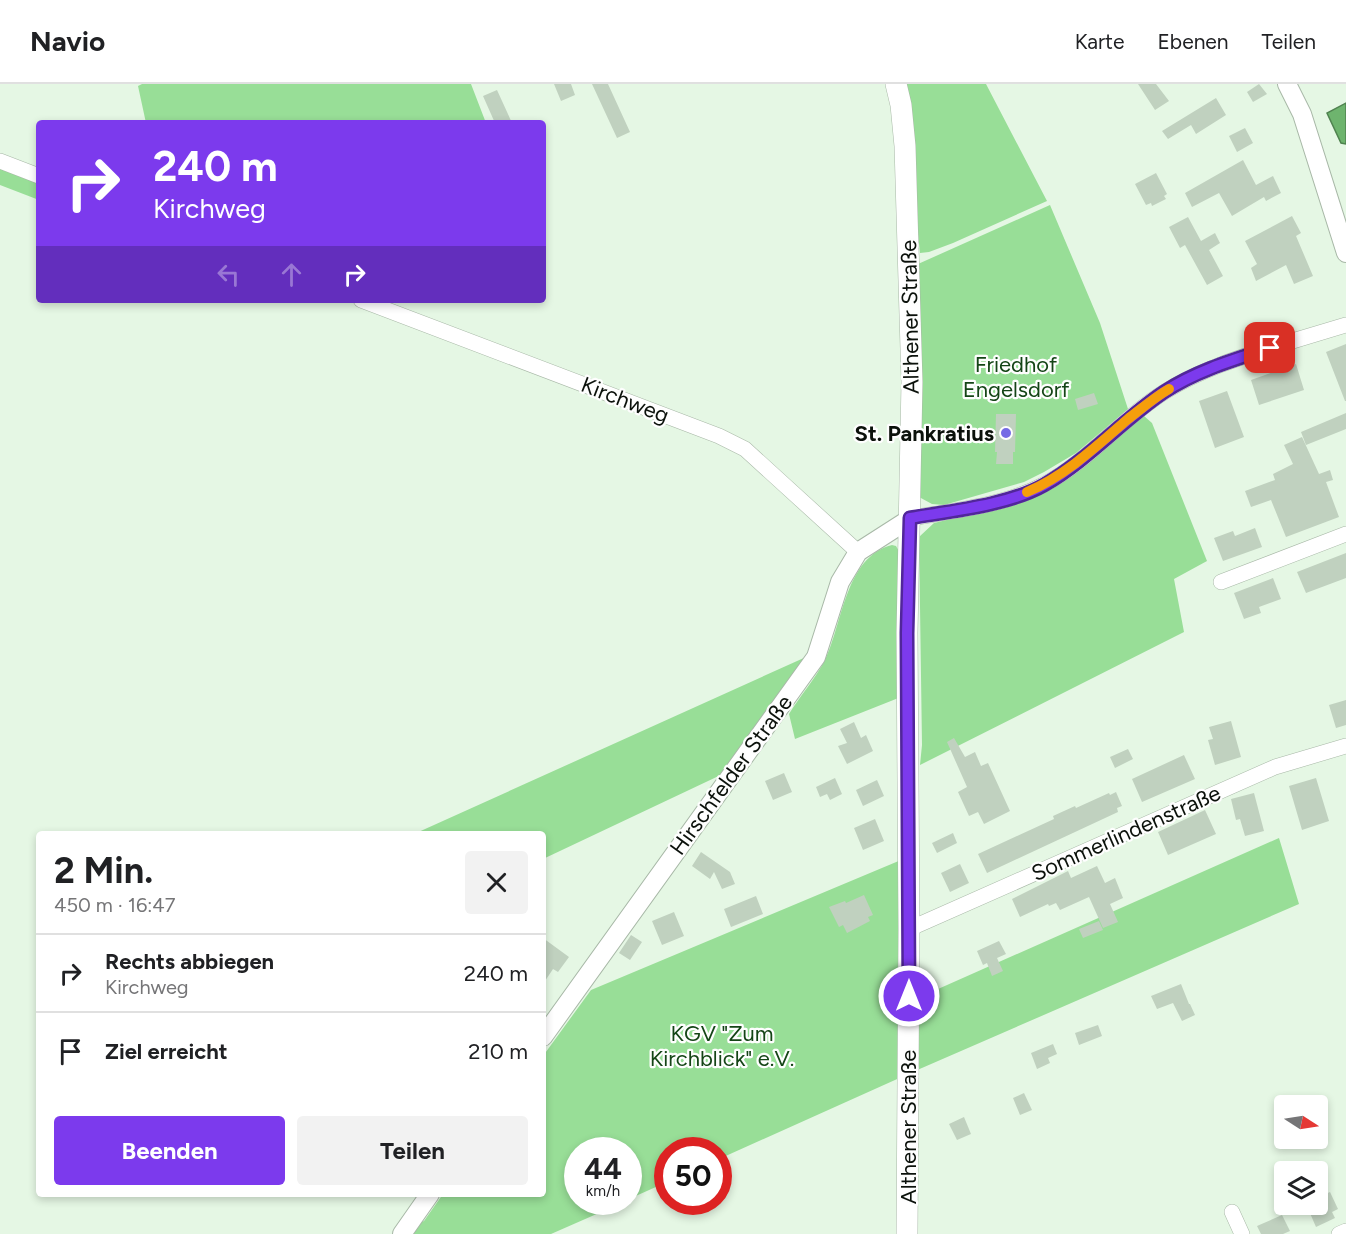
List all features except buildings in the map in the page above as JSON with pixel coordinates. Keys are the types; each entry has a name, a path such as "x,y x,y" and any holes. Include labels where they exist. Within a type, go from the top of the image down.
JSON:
{"main road":[{"name":"Althener Straße","path":"896,84 901,105 905,146 912,382 907,633 909,929 907,1234"}],"street":[{"path":"1287,84 1302,114 1346,253"},
{"path":"0,161 36,175"},
{"name":"Kirchweg","path":"369,303 719,436 745,449 858,552"},
{"path":"910,518 1003,500 1043,486 1165,391 1225,362 1346,325"},
{"name":"Hirschfelder Straße","path":"546,1032 816,657 840,582 858,552 910,518"},
{"path":"1221,582 1346,534"},
{"name":"Sommerlindenstraße","path":"909,929 1275,767 1346,746"},
{"path":"402,1234 428,1197"},
{"path":"1232,1212 1242,1234"},
{"path":"1340,1234 1346,1231"}],"green space":[{"path":"142,84 471,84 485,120 145,120 138,86"},
{"path":"902,84 986,84 1047,201 953,243 920,253"},
{"path":"0,167 36,180 36,199 0,185"},
{"name":"Friedhof Engelsdorf","path":"1050,205 1100,323 1128,409 1076,453 1024,482 944,505 932,504 919,497 918,264"},
{"name":"Friedhof Engelsdorf","path":"1144,416 1152,423 1207,561 1174,579 1184,632 920,765 922,745 919,537 934,523 976,513 1046,491 1069,478"},
{"path":"892,545 896,546 900,553 901,697 795,739 789,714 825,660 855,577 864,563 876,552"},
{"path":"806,657 725,773 546,858 546,831 421,831"},
{"name":"KGV \"Zum Kirchblick\" e.V.","path":"1279,838 1299,904 732,1153 732,1137 654,1137 654,1188 642,1193 642,1137 564,1137 564,1215 594,1215 551,1234 394,1234 424,1221 441,1197 546,1197 546,1052 591,990 901,860 902,1005"}],"shaded area":[{"path":"1346,103 1346,144 1341,143 1327,113"}],"slow traffic":[{"path":"1027,492 1043,486 1063,472 1169,389"}],"place":[{"name":"St. Pankratius","path":"1006,433"}],"route":[{"path":"909,996 907,633 910,518 1003,500 1043,486 1080,460 1165,391 1225,362 1270,348"}]}
